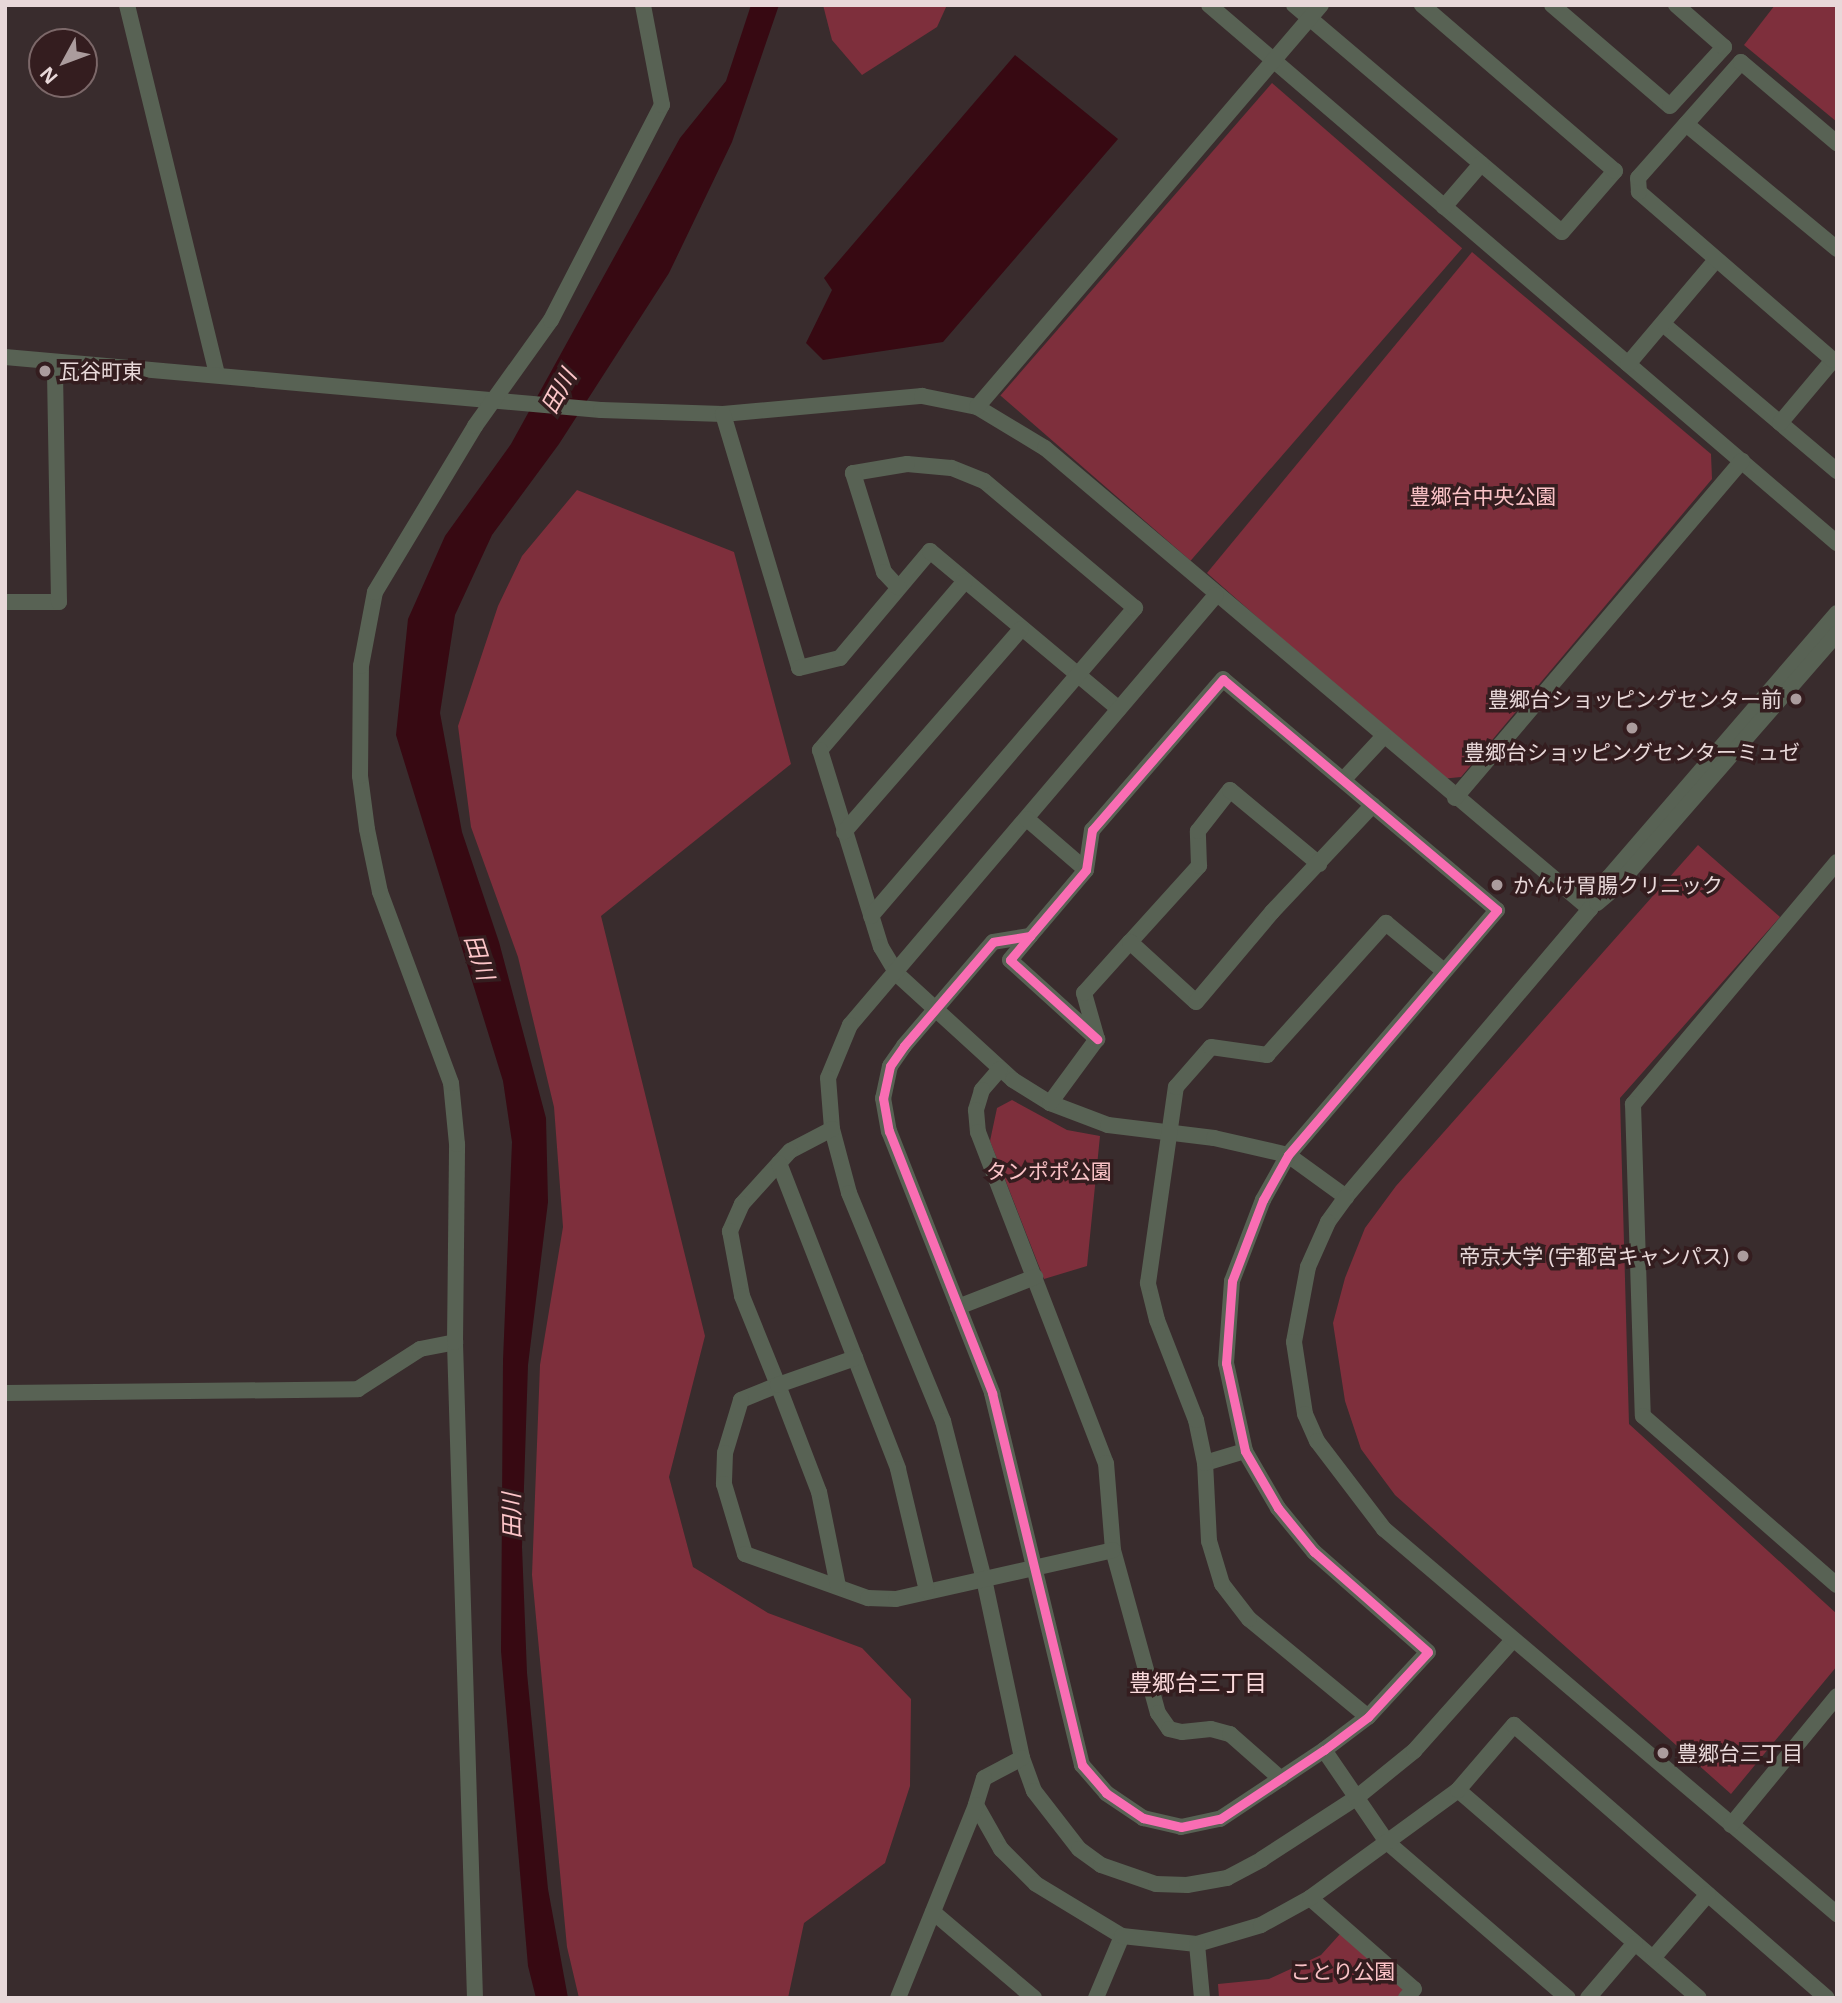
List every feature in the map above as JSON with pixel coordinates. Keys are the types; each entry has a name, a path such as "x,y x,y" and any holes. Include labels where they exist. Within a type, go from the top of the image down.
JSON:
{"street":[{"path":"127,5 217,374"},
{"path":"475,1998 455,1342 459,1209 451,1083 380,892 360,776 358,719 367,621 375,592 551,320 662,105 643,5"},
{"path":"1209,5 1837,543"},
{"path":"1294,5 1562,232 1615,171 1422,5"},
{"path":"977,407 1321,5"},
{"path":"1552,5 1670,106 1724,47 1676,5"},
{"path":"1780,423 1833,360 1639,192 1638,178 1741,62 1837,143"},
{"path":"1686,124 1837,249"},
{"path":"1444,206 1481,164"},
{"path":"1628,364 1716,260"},
{"path":"1663,324 1837,471"},
{"path":"5,357 601,410 723,414 900,397 946,399 977,407 1045,448 1455,798 1590,909"},
{"path":"5,602 60,602 55,362"},
{"path":"723,414 799,668 840,657 930,551 1119,709"},
{"path":"1455,798 1742,461"},
{"path":"872,916 1135,608 984,481 951,468 907,464 853,473 884,572 898,587"},
{"path":"965,581 820,750 872,916 897,974 934,1011 1000,1069 1050,1103 1108,1125 1169,1136 1214,1138 1288,1155 1346,1197"},
{"path":"1216,595 897,974 850,1025 828,1078 832,1129 849,1193 943,1421 984,1579 1022,1758 1049,1815 1079,1849 1101,1865 1156,1884 1187,1885 1227,1878 1356,1798 1414,1751 1513,1640"},
{"path":"1590,909 1608,878 1837,613"},
{"path":"844,832 1021,629"},
{"path":"1837,634 1616,887 1590,909 1346,1197 1315,1246 1297,1306 1294,1342 1305,1414 1328,1459 1361,1504 1409,1553 1837,1914"},
{"path":"1030,936 993,942 890,1066 883,1098 888,1131 992,1393 1037,1566 1082,1765 1106,1793 1143,1818 1181,1827 1220,1819 1325,1750 1368,1717 1428,1652 1314,1552 1278,1508 1245,1451 1226,1363 1231,1281 1263,1200 1288,1155 1497,910 1223,678 1092,830 1086,870 1010,960 1097,1039"},
{"path":"1343,779 1383,737"},
{"path":"1097,1039 1084,993 1199,866 1198,831 1230,790 1319,864"},
{"path":"1130,942 1196,1002 1373,805"},
{"path":"1027,819 1086,870"},
{"path":"1837,862 1633,1104 1643,1416 1837,1585"},
{"path":"1368,1717 1249,1619 1222,1584 1209,1541 1205,1464 1196,1420 1157,1320 1148,1283 1175,1087 1210,1047 1267,1055 1386,923 1444,971"},
{"path":"1050,1103 1097,1039"},
{"path":"1000,1069 982,1090 976,1110 978,1132 1106,1463 1113,1550 1158,1713 1168,1729 1182,1732 1211,1729 1230,1734 1281,1779"},
{"path":"832,1129 790,1151 743,1204 730,1231 741,1296 819,1492 838,1586"},
{"path":"779,1163 898,1469 927,1591"},
{"path":"958,1307 1035,1277"},
{"path":"5,1393 359,1389 420,1349 455,1342"},
{"path":"855,1358 741,1400 725,1453 724,1484 745,1554 868,1598 895,1599 1113,1550"},
{"path":"1205,1464 1245,1451"},
{"path":"1731,1825 1837,1696"},
{"path":"975,1805 1001,1849 1036,1884 1067,1907 1122,1936 1197,1944 1261,1925 1310,1898 1458,1790 1514,1725 1828,1998"},
{"path":"1325,1750 1387,1842 1568,1998"},
{"path":"898,1998 984,1778 1022,1758"},
{"path":"1458,1790 1699,1998"},
{"path":"1653,1958 1708,1894"},
{"path":"1310,1898 1415,1995"},
{"path":"933,1912 1034,1998"},
{"path":"1096,1998 1122,1936"},
{"path":"1588,1998 1635,1943"},
{"path":"1197,1944 1202,1998"}],"green space":[{"path":"823,5 947,5 937,27 862,75 832,40"},
{"path":"1775,5 1834,5 1837,10 1837,122 1744,45"},
{"path":"1272,83 1462,248 1191,561 1000,395"},
{"name":"豊郷台中央公園","path":"1472,252 1711,454 1712,479 1461,777 1441,779 1207,573"},
{"path":"577,490 734,552 791,764 601,916 705,1336 669,1477 693,1567 768,1613 862,1648 911,1699 910,1786 885,1863 804,1923 788,1998 579,1998 567,1947 532,1575 540,1365 563,1227 554,1107 518,957 471,827 458,726 498,606 522,556"},
{"path":"1698,845 1780,917 1620,1098 1629,1424 1837,1614 1837,1666 1731,1794 1395,1495 1361,1449 1345,1401 1333,1323 1345,1278 1365,1228 1396,1186"},
{"name":"タンポポ公園","path":"1012,1100 1067,1130 1100,1136 1087,1266 1044,1279 990,1141 997,1108"},
{"name":"ことり公園","path":"1340,1934 1408,1990 1401,1998 1219,1998 1218,1984 1269,1979 1321,1955"}],"water":[{"name":"田川","path":"751,5 779,5 732,142 669,273 559,444 492,535 455,615 440,713 462,832 499,942 546,1118 548,1202 528,1365 522,1547 527,1673 548,1889 568,1998 536,1998 528,1966 501,1651 503,1360 512,1142 503,1081 396,735 408,619 445,536 511,444 680,138 726,81"},
{"path":"1015,55 1118,139 943,342 823,360 806,343 832,290 824,278"}],"cycle path":[{"path":"1030,936 993,942 904,1046 890,1066 883,1098 889,1131 992,1393 1082,1765 1106,1793 1143,1818 1181,1827 1220,1819 1324,1750 1368,1717 1428,1652 1314,1552 1278,1508 1245,1451 1226,1363 1232,1281 1263,1200 1288,1155 1497,910 1223,679 1092,830 1086,870 1010,960 1097,1039"}],"place":[{"name":"瓦谷町東","path":"45,371"},
{"name":"豊郷台ショッピングセンター前","path":"1796,699"},
{"name":"豊郷台ショッピングセンターミュゼ","path":"1632,728"},
{"name":"かんけ胃腸クリニック","path":"1497,885"},
{"name":"帝京大学 (宇都宮キャンパス)","path":"1743,1256"},
{"name":"豊郷台三丁目","path":"1663,1753"}],"district":[{"name":"豊郷台三丁目","path":"1198,1682"}]}
